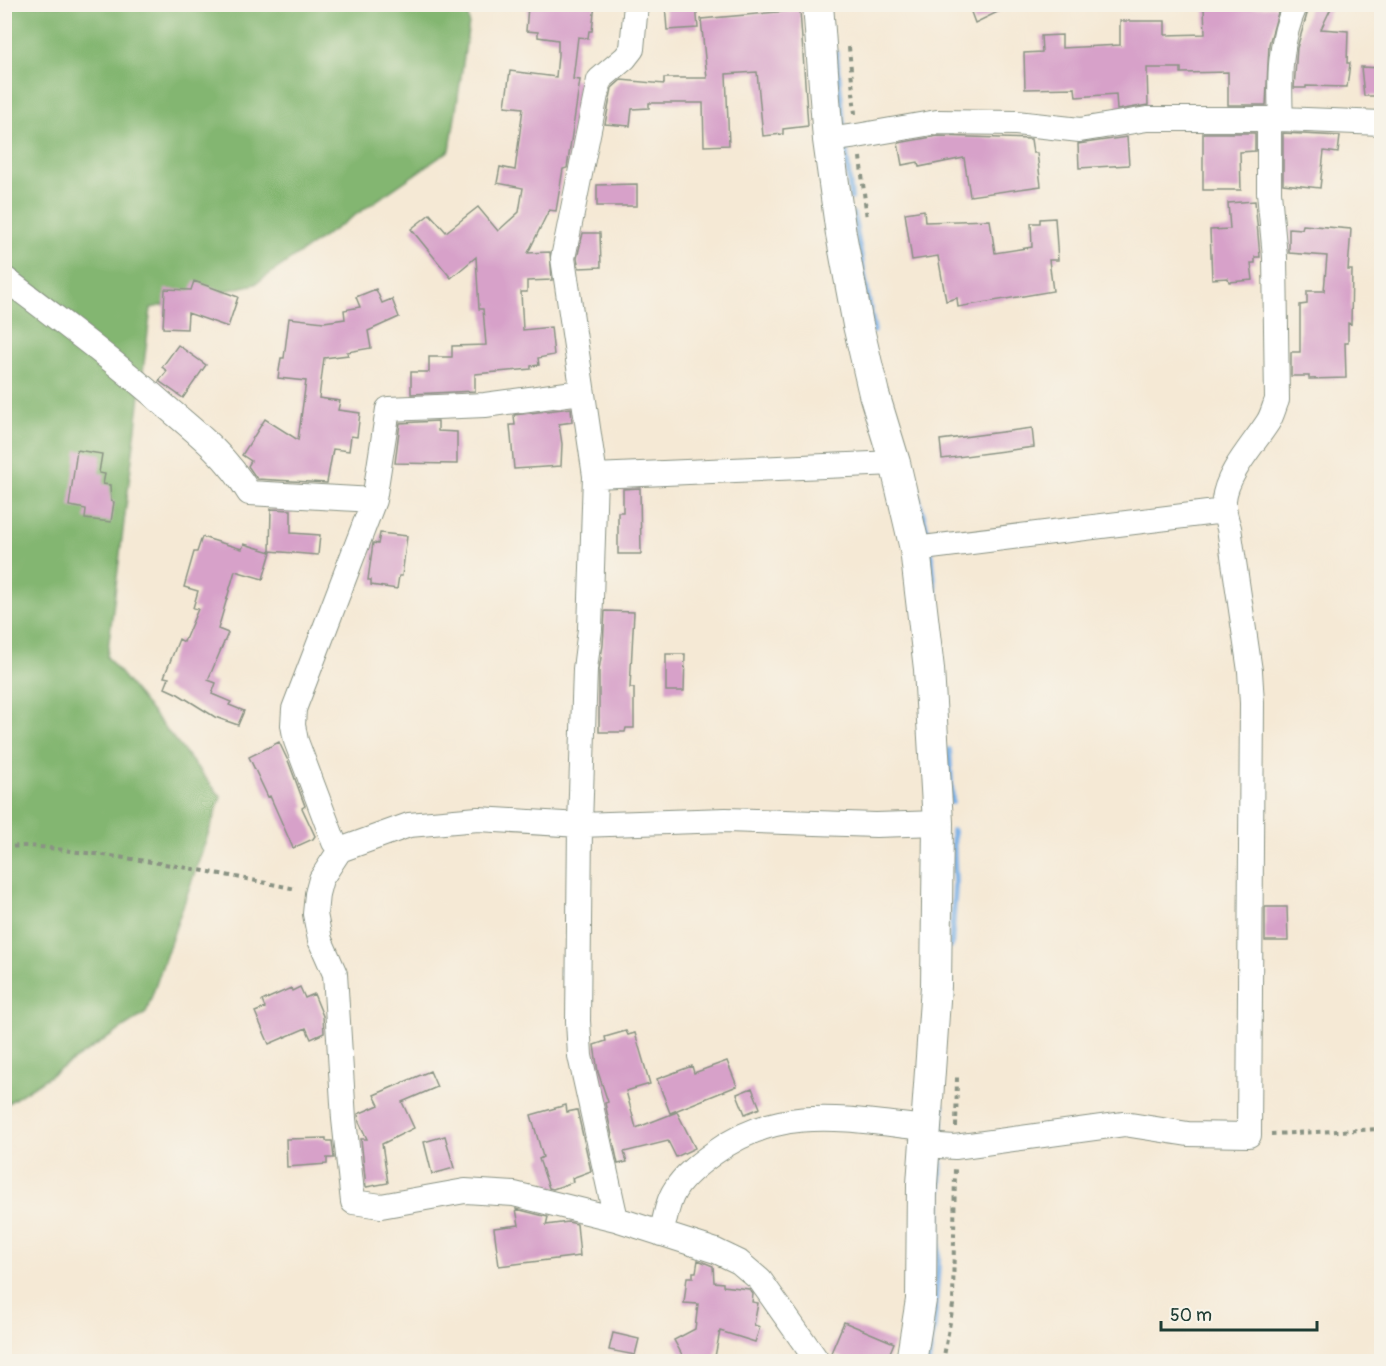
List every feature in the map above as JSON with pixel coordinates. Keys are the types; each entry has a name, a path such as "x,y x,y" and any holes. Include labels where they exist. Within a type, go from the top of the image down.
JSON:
{"street":[{"path":"616,1219 580,1056 580,825 595,476 562,258 599,80 632,49 636,4"},
{"path":"818,4 840,138 841,234 858,325 874,394 924,548 938,823 936,986 933,1141 922,1184 921,1300 911,1362"},
{"path":"661,1234 674,1191 694,1167 727,1144 756,1130 787,1120 824,1117 933,1141 1124,1124 1188,1134 1249,1135 1252,704 1250,671 1229,528 1224,511 1224,498 1227,487 1256,438 1269,421 1276,400 1275,256 1269,192 1286,26 1296,4"},
{"path":"840,138 937,122 1016,123 1080,130 1147,119 1275,119 1382,123"},
{"path":"4,278 127,372 236,471 249,493 374,500"},
{"path":"340,850 334,842 296,741 293,725 294,709 374,500 388,409 485,405 581,392"},
{"path":"595,476 895,463"},
{"path":"924,548 1224,511"},
{"path":"818,1362 760,1280 739,1262 716,1251 616,1219 514,1194 465,1191 381,1206 352,1202 334,974 320,940 315,914 317,894 321,879 340,850 409,825 478,819 580,825 726,820 876,825 938,823"}],"path":[{"path":"4,848 39,847 178,865 317,894"},
{"path":"1249,1135 1382,1129"}],"green space":[{"path":"5,5 467,5 469,23 450,150 255,284 151,308 107,657 221,797 146,1013 5,1105"}],"building":[{"path":"536,4 595,4 592,31 589,31 588,38 578,37 573,79 580,80 567,168 563,169 556,211 549,210 528,253 550,252 552,280 527,281 527,292 521,292 523,330 551,327 554,355 538,358 539,365 531,366 531,369 475,374 475,391 411,394 411,372 429,372 429,357 452,357 452,346 486,345 483,309 479,309 476,257 451,278 411,229 430,214 446,232 478,207 498,231 519,212 523,188 497,183 500,167 515,170 523,108 505,106 510,71 556,77 558,55 558,40 538,37 538,32 526,31 528,6 536,6"},
{"path":"665,4 696,4 698,28 667,30"},
{"path":"968,4 1014,4 975,23"},
{"path":"1310,4 1333,4 1321,29 1348,31 1347,63 1350,63 1347,87 1294,88 1297,48"},
{"path":"1250,5 1251,8 1280,6 1269,44 1266,105 1228,105 1228,72 1181,73 1181,68 1147,68 1148,105 1117,110 1116,94 1076,97 1075,88 1025,89 1024,53 1042,52 1041,36 1062,35 1062,48 1120,45 1120,21 1165,21 1165,35 1205,34 1204,7"},
{"path":"800,10 808,126 783,129 783,134 763,136 757,72 726,74 729,145 704,146 703,103 649,103 649,108 632,109 630,126 605,124 612,88 621,80 664,84 664,78 707,78 701,19"},
{"path":"1361,67 1382,68 1382,96 1364,96"},
{"path":"1203,133 1255,133 1255,151 1240,152 1241,190 1203,190"},
{"path":"1283,133 1340,136 1338,153 1324,151 1320,188 1283,184"},
{"path":"938,136 1031,139 1033,153 1037,153 1041,186 970,196 964,158 919,167 918,162 902,165 898,143"},
{"path":"1127,137 1129,165 1079,168 1078,144"},
{"path":"637,184 637,206 597,206 597,185"},
{"path":"1255,201 1260,257 1255,257 1255,263 1251,263 1253,280 1229,282 1228,278 1212,279 1210,230 1230,229 1228,203"},
{"path":"924,210 925,222 990,220 995,253 1032,247 1031,223 1040,223 1040,219 1055,218 1058,260 1049,260 1053,291 958,307 957,298 946,301 938,256 912,260 905,213"},
{"path":"1303,225 1351,229 1348,270 1352,270 1351,324 1348,323 1348,343 1345,343 1346,378 1309,379 1309,376 1291,376 1291,352 1300,352 1300,305 1307,304 1307,291 1324,291 1327,256 1289,253 1289,228 1302,229"},
{"path":"583,233 600,233 601,267 579,268 577,258"},
{"path":"194,281 238,297 228,327 188,313 187,329 163,328 165,289 191,290"},
{"path":"376,289 382,303 392,299 399,317 368,331 371,348 347,352 348,355 324,358 319,398 340,401 338,410 360,413 357,437 351,436 349,451 333,449 327,483 257,479 248,466 251,461 242,455 265,419 298,440 306,381 278,378 281,358 284,358 289,318 324,322 345,319 344,310 360,307 356,297"},
{"path":"178,345 206,365 183,398 159,381 167,371 162,367"},
{"path":"571,408 572,422 559,424 562,444 561,466 514,469 510,425 515,425 514,415"},
{"path":"438,421 438,431 457,432 457,464 395,463 400,423"},
{"path":"1032,428 1034,447 942,459 940,440"},
{"path":"77,450 102,454 99,473 105,474 103,484 110,485 111,501 114,502 111,522 85,519 86,509 69,506"},
{"path":"640,488 641,554 618,554 618,512 623,512 623,489"},
{"path":"271,509 291,510 291,533 320,535 318,555 270,551"},
{"path":"380,533 407,536 402,576 399,576 397,589 371,585 371,580 368,580 373,543 378,544"},
{"path":"202,537 242,549 244,544 271,552 263,579 235,571 218,629 228,633 208,680 216,683 212,694 231,702 229,705 244,711 238,725 215,717 165,688 169,678 164,677 179,639 184,642 198,609 193,608 198,591 184,587 194,552 197,552"},
{"path":"605,611 634,612 630,688 634,688 634,728 626,728 625,732 599,732 599,670"},
{"path":"666,654 685,654 684,691 666,691"},
{"path":"279,742 305,806 302,808 315,836 293,848 270,796 268,797 249,757"},
{"path":"1265,907 1287,907 1288,941 1265,941"},
{"path":"300,987 305,998 314,994 323,1016 324,1033 311,1039 306,1028 269,1044 255,1012 265,1008 262,1001 291,988 292,991"},
{"path":"626,1031 628,1035 635,1033 650,1084 626,1091 636,1128 677,1112 695,1148 676,1157 668,1141 624,1152 627,1162 618,1164 605,1103 608,1102 598,1072 594,1045 606,1041 605,1037"},
{"path":"727,1061 737,1086 670,1113 657,1079 692,1066 694,1073"},
{"path":"430,1071 437,1087 402,1102 414,1128 382,1144 388,1183 366,1187 361,1139 367,1139 358,1114 379,1105 374,1095"},
{"path":"752,1088 760,1108 745,1114 737,1094"},
{"path":"566,1105 567,1112 577,1110 591,1171 572,1178 573,1182 553,1189 549,1188 539,1159 543,1157 531,1115"},
{"path":"445,1136 454,1168 432,1174 424,1142"},
{"path":"326,1138 326,1141 332,1141 334,1158 327,1158 327,1164 287,1167 286,1139"},
{"path":"516,1209 548,1217 546,1225 568,1222 577,1224 580,1256 499,1266 494,1228 519,1225"},
{"path":"698,1260 713,1266 714,1282 723,1283 723,1286 749,1289 753,1294 752,1302 758,1303 754,1325 760,1327 755,1342 720,1331 714,1362 686,1362 674,1340 695,1329 698,1304 684,1303 687,1277 693,1277"},
{"path":"844,1322 894,1343 886,1362 850,1362 831,1353"},
{"path":"613,1333 639,1339 635,1355 609,1350"}],"waterway":[{"path":"836,53 844,132"},
{"path":"845,142 851,198"},
{"path":"853,214 874,331"},
{"path":"915,486 930,542"},
{"path":"931,553 936,602"},
{"path":"949,750 952,802"},
{"path":"951,946 955,886 953,831"},
{"path":"941,1141 942,1106"},
{"path":"928,1362 934,1326 938,1263 941,1151"}]}
